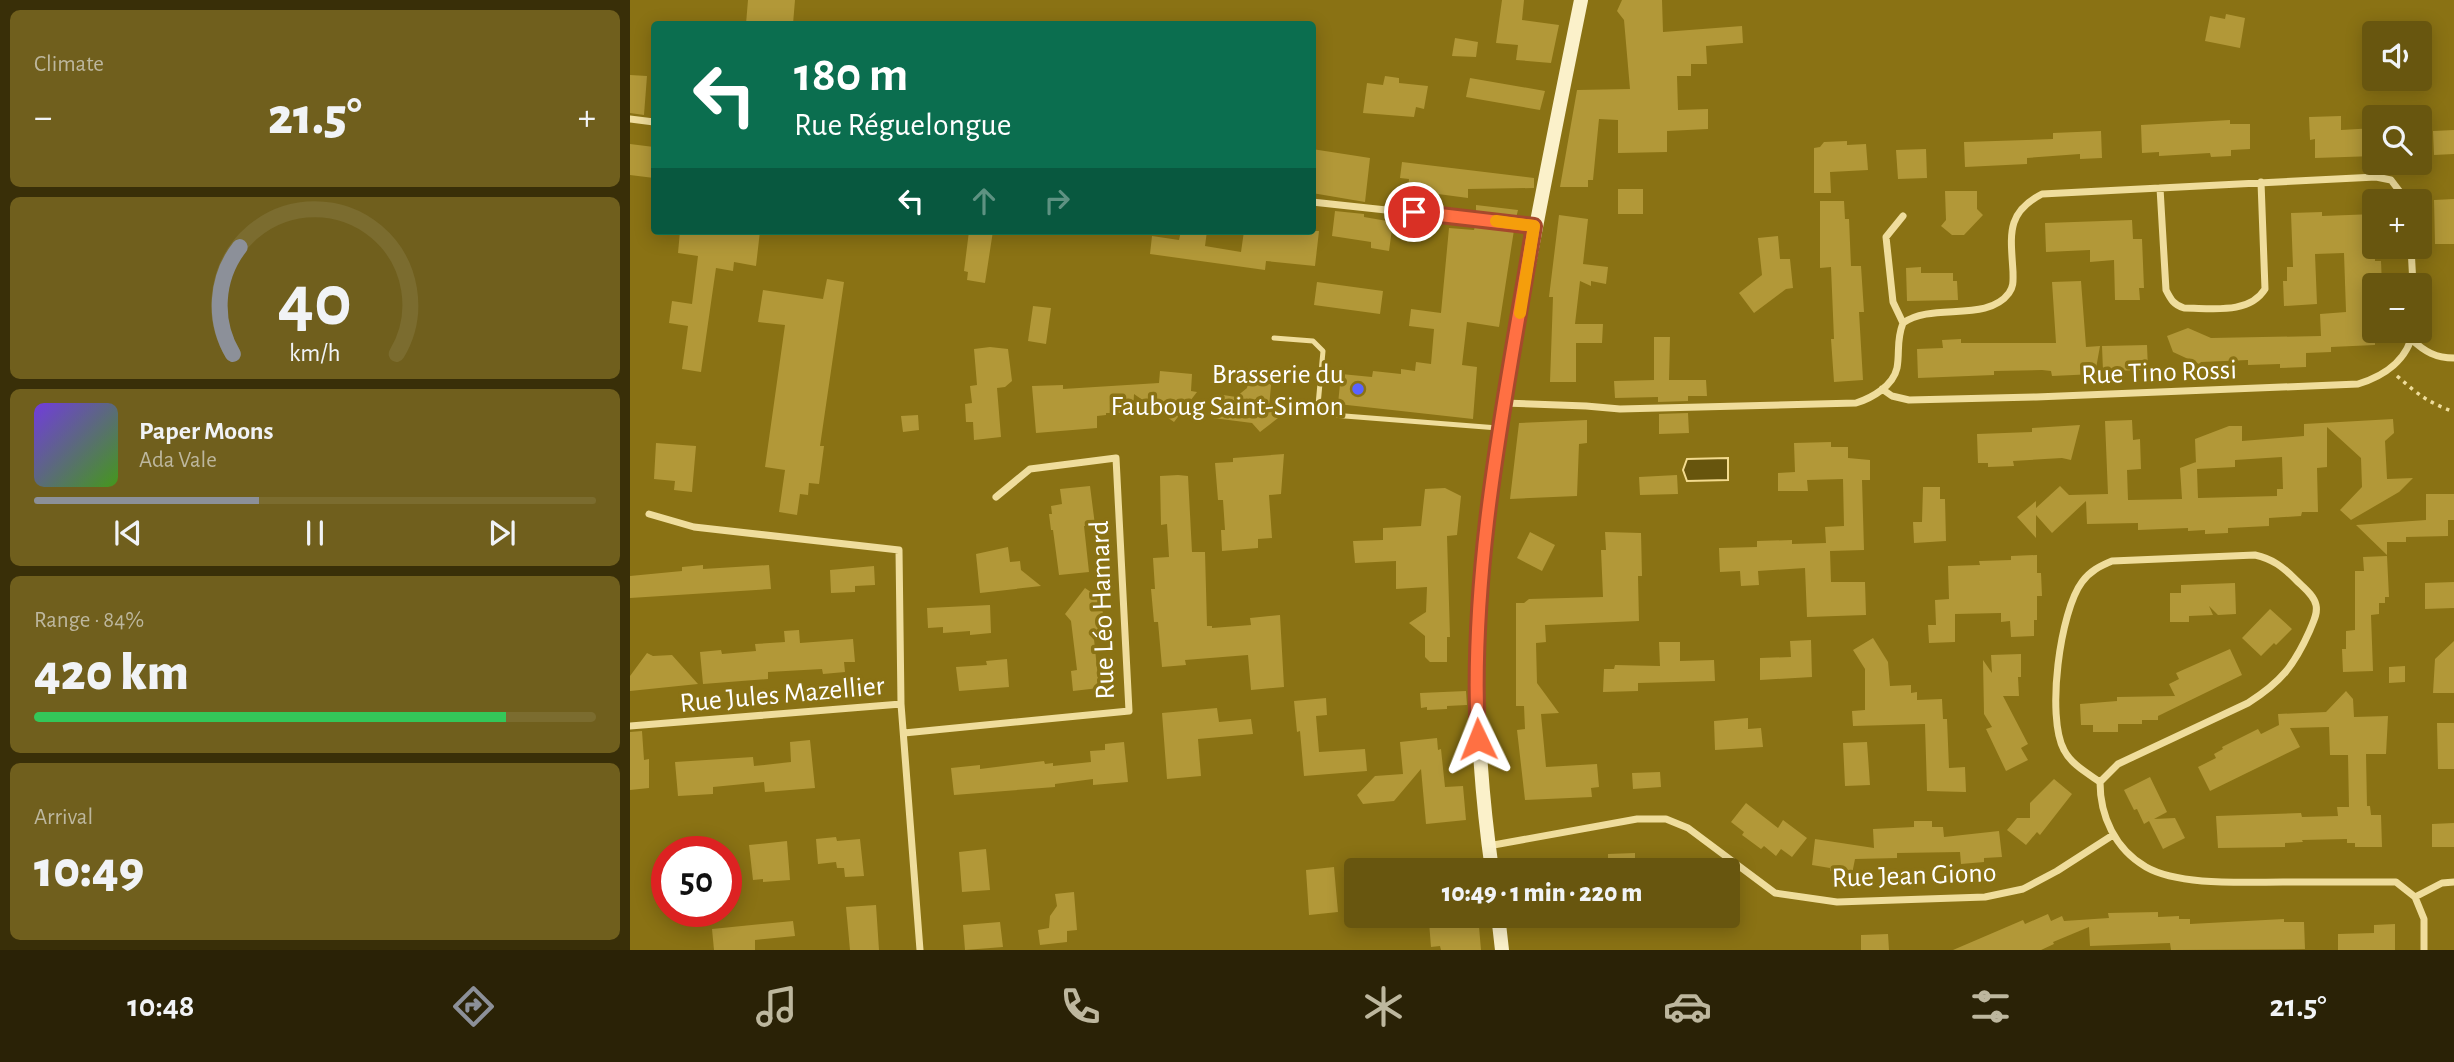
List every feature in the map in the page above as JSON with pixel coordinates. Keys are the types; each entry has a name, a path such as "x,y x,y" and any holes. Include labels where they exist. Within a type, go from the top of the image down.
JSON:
{"main road":[{"path":"1490,858 1480,778 1477,671 1484,538 1534,226 1581,0"},
{"path":"1499,928 1502,950"}],"street":[{"path":"630,119 651,122"},
{"path":"1902,323 1919,314 1985,308 1998,303 2008,294 2013,284 2011,229 2022,206 2042,194 2376,177 2390,180 2397,189"},
{"path":"2160,188 2166,290 2170,299 2176,306 2184,309 2241,307 2259,298 2265,289 2261,182"},
{"path":"1316,202 1534,226"},
{"path":"1504,403 1586,405 1620,409 1817,405 1856,403 1869,399 1882,389 1897,369 1896,346 1902,323 1893,302 1886,237 1903,216"},
{"path":"2390,370 2407,343"},
{"path":"2418,343 2423,351 2441,358 2454,358"},
{"name":"Rue Tino Rossi","path":"1882,389 1892,396 1909,400 2036,397 2358,384 2375,379 2390,370"},
{"name":"Rue Léo Hamard","path":"904,733 1129,711 1116,458 1030,469 996,497"},
{"path":"649,514 694,527 899,550 901,704"},
{"path":"2255,555 2279,564 2309,593 2316,604 2316,615 2297,659 2267,691 2248,703 2119,764 2100,782 2078,766 2064,750 2058,731 2057,664 2070,602 2082,582 2095,568 2112,561 2255,555"},
{"name":"Rue Jules Mazellier","path":"630,726 901,704 920,950"},
{"path":"2100,782 2102,812 2113,835 2131,857 2148,869 2171,876 2226,883 2396,882 2414,897 2424,919 2424,950"},
{"name":"Rue Jean Giono","path":"1488,846 1637,819 1666,819 1688,828 1775,893 1837,902 1985,897 2023,889 2113,835"},
{"path":"2414,897 2442,883 2454,882"}],"lane":[{"path":"1275,338 1312,341 1323,351 1318,405 1322,411 1332,415 1500,429"}],"path":[{"path":"2390,370 2422,398 2435,406 2454,412"}],"shaded area":[{"path":"1728,458 1728,480 1687,481 1683,470 1687,459"}],"building":[{"path":"748,0 795,0 793,21 746,21"},
{"path":"1502,0 1524,0 1522,20 1559,25 1551,63 1516,60 1518,45 1496,43"},
{"path":"1622,0 1662,0 1663,32 1742,26 1743,43 1706,46 1707,64 1691,64 1691,76 1677,76 1678,110 1708,109 1708,129 1667,131 1667,152 1618,153 1618,120 1599,119 1593,180 1588,180 1588,187 1560,187 1577,90 1630,89 1624,20 1617,11"},
{"path":"2226,14 2245,18 2240,48 2205,41 2210,16 2225,19"},
{"path":"1455,38 1478,42 1476,57 1452,56"},
{"path":"630,75 647,76 644,115 630,113"},
{"path":"1385,76 1399,78 1399,83 1428,86 1424,109 1416,107 1414,117 1363,113 1367,83 1383,85"},
{"path":"1470,78 1545,91 1540,110 1466,97"},
{"path":"2341,116 2341,130 2362,129 2362,156 2315,158 2315,139 2310,140 2309,117"},
{"path":"2230,120 2230,124 2250,124 2250,149 2231,150 2231,156 2211,157 2210,153 2159,156 2159,152 2142,153 2141,125"},
{"path":"2454,130 2454,154 2434,155 2433,131"},
{"path":"2101,131 2102,158 2080,159 2080,154 2027,158 2027,164 1965,167 1964,142 2053,139 2053,133"},
{"path":"1847,141 1847,145 1866,144 1868,170 1830,172 1831,193 1814,193 1814,148 1820,147 1824,142"},
{"path":"630,144 651,147 651,178 630,175"},
{"path":"1926,149 1927,178 1898,179 1896,150"},
{"path":"1316,150 1370,158 1365,202 1316,194"},
{"path":"1402,162 1534,178 1534,188 1468,189 1468,198 1408,190 1409,179 1400,178"},
{"path":"1618,189 1643,189 1643,214 1618,214"},
{"path":"1945,191 1977,191 1977,209 1983,215 1964,235 1952,235 1941,226 1946,220"},
{"path":"2454,199 2454,244 2435,244 2434,200"},
{"path":"1820,201 1844,201 1845,219 1849,219 1851,266 1861,266 1864,312 1859,312 1863,380 1834,382 1831,267 1820,268"},
{"path":"1476,205 1518,210 1516,218 1476,214"},
{"path":"1335,211 1364,214 1364,217 1393,222 1389,251 1371,248 1371,242 1332,236"},
{"path":"2322,212 2322,216 2362,214 2362,259 2381,261 2382,273 2362,273 2362,343 2375,345 2331,347 2331,352 2306,353 2306,367 2280,368 2280,364 2248,365 2248,360 2199,364 2173,352 2167,336 2188,328 2211,338 2321,336 2320,314 2346,312 2344,253 2315,254 2317,304 2284,306 2283,281 2287,281 2287,267 2293,267 2291,213"},
{"path":"1559,215 1588,219 1583,264 1608,267 1606,284 1591,281 1591,286 1580,281 1575,324 1603,324 1602,343 1576,343 1576,382 1550,382 1553,297 1549,297"},
{"path":"2132,220 2133,239 2142,239 2144,288 2139,288 2140,300 2115,300 2114,260 2090,262 2090,250 2046,252 2045,223"},
{"path":"1475,226 1514,230 1499,327 1467,322 1462,365 1477,367 1473,419 1338,404 1341,374 1372,377 1373,371 1401,374 1401,369 1415,371 1416,362 1431,364 1434,329 1409,326 1411,309 1441,313 1449,228 1474,230"},
{"path":"1316,231 1319,231 1315,266 1266,261 1265,270 1150,254 1152,236 1179,240 1180,235 1206,235 1205,246 1241,252 1243,235 1316,235"},
{"path":"680,235 760,235 756,266 734,262 733,271 716,268 701,372 682,369 688,326 669,323 672,301 692,304 698,256 678,253"},
{"path":"968,235 992,235 985,283 967,280 968,272 964,271"},
{"path":"1778,236 1780,259 1790,259 1793,288 1786,289 1754,313 1739,293 1762,275 1758,238"},
{"path":"1921,267 1921,273 1953,273 1953,281 1957,281 1958,300 1907,301 1906,268"},
{"path":"827,279 844,282 820,446 824,446 819,484 809,483 808,495 800,494 797,515 779,512 785,470 765,467 785,325 758,322 763,290 823,299"},
{"path":"2081,281 2086,347 2100,346 2095,374 2052,376 2051,371 2042,370 1994,371 1994,375 1918,378 1917,349 1943,348 1942,340 1961,339 1961,343 2056,343 2052,282"},
{"path":"1317,282 1383,291 1380,314 1314,305"},
{"path":"1033,306 1051,308 1046,344 1028,341"},
{"path":"1654,337 1670,337 1669,380 1706,380 1707,396 1688,396 1688,401 1658,402 1658,397 1615,398 1614,381 1654,380"},
{"path":"2147,345 2148,370 2103,371 2102,346"},
{"path":"974,349 1008,349 1012,381 1005,387 997,388 1001,437 974,440 973,422 966,422 965,404 972,403 970,386 977,385"},
{"path":"1160,371 1192,374 1191,391 1197,392 1174,422 1134,394 1133,413 1106,413 1097,416 1097,428 1036,433 1032,386 1063,385 1063,389 1159,383"},
{"path":"1249,372 1272,375 1269,407 1278,418 1260,432 1252,423 1213,418 1217,394 1236,397 1247,388"},
{"path":"1688,413 1689,433 1659,434 1659,414"},
{"path":"918,415 919,430 903,432 901,416"},
{"path":"2393,419 2394,433 2385,441 2387,479 2413,478 2399,492 2351,520 2340,510 2362,487 2361,458 2327,427 2327,467 2317,468 2318,512 2269,518 2269,526 2228,528 2228,533 2205,534 2205,530 2188,531 2188,528 2138,530 2138,523 2087,524 2086,501 2052,533 2036,515 2036,538 2017,517 2036,501 2036,508 2060,486 2069,495 2108,494 2105,421 2132,420 2133,440 2140,439 2141,469 2127,470 2128,500 2182,499 2180,468 2196,462 2195,439 2229,426 2242,426 2242,441 2304,436 2304,424","holes":["2282,457 2283,489 2277,489 2277,496 2198,498 2197,469 2235,467 2235,460"]},
{"path":"1587,420 1587,443 1579,444 1577,496 1510,499 1519,423"},
{"path":"2080,425 2071,460 2062,458 2013,461 2014,466 1988,467 1988,463 1978,463 1977,434 2032,432 2032,428"},
{"path":"1831,442 1831,447 1848,447 1848,458 1870,460 1870,480 1862,480 1864,550 1830,551 1831,582 1865,582 1866,615 1807,617 1805,568 1758,571 1759,585 1741,586 1740,571 1720,572 1719,548 1757,547 1757,541 1826,543 1825,527 1844,526 1843,479 1807,480 1808,491 1778,491 1778,473 1795,472 1794,443"},
{"path":"656,443 696,446 692,492 674,490 675,481 654,479"},
{"path":"1284,454 1281,494 1269,495 1272,538 1258,539 1258,548 1222,551 1221,530 1225,530 1223,500 1218,500 1215,463 1233,462 1233,458"},
{"path":"1677,475 1678,494 1640,495 1639,477"},
{"path":"1160,476 1188,476 1192,552 1205,552 1207,626 1212,628 1251,625 1250,618 1280,615 1284,687 1251,690 1248,655 1185,660 1186,665 1162,667 1158,622 1154,622 1151,589 1155,589 1153,558 1169,557 1167,524 1161,525"},
{"path":"1090,486 1095,525 1084,526 1089,572 1059,575 1049,514 1052,514 1051,506 1062,504 1060,489"},
{"path":"1923,487 1940,487 1940,499 1945,499 1946,541 1914,543 1913,522 1922,522"},
{"path":"1445,488 1461,496 1457,535 1447,536 1450,637 1447,637 1447,662 1430,662 1425,657 1425,636 1409,623 1426,612 1427,587 1396,589 1396,561 1355,563 1353,541 1383,540 1383,528 1421,526 1425,489"},
{"path":"2426,494 2454,494 2454,520 2448,520 2448,536 2406,537 2406,542 2387,542 2387,555 2356,525 2426,520"},
{"path":"1530,532 1555,545 1542,571 1517,558"},
{"path":"1605,532 1641,533 1639,621 1545,625 1546,642 1536,643 1537,683 1559,713 1541,714 1546,767 1597,764 1599,787 1591,788 1592,797 1525,800 1517,730 1525,729 1524,706 1516,706 1516,603 1524,603 1529,599 1603,597 1601,550 1606,550"},
{"path":"1008,547 1010,562 1020,561 1021,570 1041,586 980,593 976,554"},
{"path":"2037,555 2037,573 2041,573 2042,596 2037,596 2034,636 2011,637 2010,621 2001,622 2001,613 1955,614 1955,642 1929,643 1928,625 1936,625 1935,600 1949,599 1948,566 1980,565 1979,561 2011,560 2011,556"},
{"path":"2387,556 2389,597 2385,597 2385,603 2379,603 2379,614 2371,615 2373,671 2343,672 2342,649 2346,649 2346,631 2355,630 2355,571 2364,571 2363,557"},
{"path":"703,565 703,569 769,565 771,589 630,598 630,576 682,571 682,567"},
{"path":"874,566 875,585 855,586 855,592 831,593 830,570"},
{"path":"2454,582 2454,608 2425,609 2425,583"},
{"path":"2235,583 2236,614 2218,615 2209,606 2213,615 2189,616 2189,622 2170,622 2170,593 2181,593 2181,585"},
{"path":"1085,588 1101,599 1106,638 1094,639 1099,688 1073,691 1071,671 1077,670 1071,621 1065,614"},
{"path":"990,605 991,633 943,633 943,627 928,628 927,608"},
{"path":"2270,609 2292,629 2261,656 2242,638"},
{"path":"799,630 800,643 853,639 855,662 844,662 845,672 823,674 822,669 768,672 768,679 703,684 700,652 721,650 722,654 756,651 755,644 785,642 784,631"},
{"path":"1873,638 1888,662 1890,686 1911,685 1911,693 1917,692 1917,700 1942,699 1943,719 1947,719 1949,768 1965,767 1966,792 1927,791 1925,724 1853,726 1852,711 1865,710 1865,669 1853,650"},
{"path":"1811,640 1812,677 1760,680 1760,658 1791,657 1790,641"},
{"path":"2454,641 2454,693 2433,693 2435,659"},
{"path":"1659,642 1680,642 1680,661 1714,660 1715,681 1638,683 1638,691 1603,692 1604,669 1614,669 1615,665 1660,666"},
{"path":"2230,649 2242,675 2158,716 2158,720 2142,720 2142,724 2118,724 2118,732 2093,732 2093,725 2081,725 2080,704 2117,701 2117,697 2175,696 2169,684 2179,679 2176,673"},
{"path":"647,653 653,656 672,655 698,684 630,691 630,676"},
{"path":"2021,654 2019,696 2003,696 2028,744 2021,748 2028,760 2006,771 1986,729 1992,727 1984,714 1983,660 1992,673 1991,655"},
{"path":"1007,659 1009,687 959,691 956,667 987,665 986,661"},
{"path":"2405,666 2405,682 2389,683 2389,667"},
{"path":"1466,691 1467,705 1447,706 1447,709 1421,708 1420,693"},
{"path":"2346,691 2353,699 2354,717 2388,716 2386,754 2366,754 2367,806 2370,806 2371,815 2381,815 2382,847 2355,847 2355,843 2347,843 2347,839 2302,840 2303,842 2285,843 2285,847 2218,848 2216,816 2301,813 2302,817 2338,816 2337,807 2349,807 2348,755 2330,755 2329,727 2290,728 2300,747 2210,791 2198,767 2216,758 2214,754 2223,749 2222,747 2258,729 2261,734 2279,725 2278,714 2326,712"},
{"path":"1326,698 1327,715 1316,716 1319,752 1365,749 1367,771 1304,776 1294,701"},
{"path":"1217,708 1219,722 1251,719 1253,734 1198,739 1201,776 1167,779 1162,713"},
{"path":"1748,718 1748,729 1761,728 1763,747 1715,750 1714,721"},
{"path":"2437,723 2454,723 2454,769 2438,769"},
{"path":"642,731 644,760 649,759 649,788 630,790 630,732"},
{"path":"1437,738 1438,750 1441,749 1445,787 1463,786 1466,820 1426,824 1421,769 1394,801 1363,804 1357,795 1375,776 1403,774 1400,742"},
{"path":"810,740 815,788 765,792 764,782 713,787 713,794 678,796 675,762 753,757 754,766 791,762 790,742"},
{"path":"1124,742 1128,782 1093,785 1093,779 1055,784 1055,787 954,795 951,768 980,765 980,769 1044,761 1045,764 1053,763 1053,766 1091,762 1090,751 1105,750 1105,744"},
{"path":"1867,742 1870,785 1845,786 1843,743"},
{"path":"1660,772 1661,787 1633,789 1632,773"},
{"path":"2150,777 2167,812 2154,819 2175,818 2185,838 2163,849 2149,821 2144,824 2124,790"},
{"path":"2054,779 2072,794 2040,835 2037,832 2026,845 2007,830 2017,818 2030,818 2030,803"},
{"path":"1746,803 1778,828 1783,820 1807,838 1792,857 1781,849 1776,856 1764,846 1761,849 1742,835 1744,832 1731,822"},
{"path":"1914,821 1932,821 1932,827 1943,827 1944,837 1999,831 2002,857 1961,864 1960,852 1897,853 1897,858 1855,859 1852,874 1812,865 1815,839 1874,848 1873,829 1914,827"},
{"path":"2454,823 2454,847 2432,847 2432,824"},
{"path":"836,837 837,841 860,839 864,876 845,877 844,868 837,868 836,862 818,864 816,839"},
{"path":"787,841 790,880 753,880 749,845"},
{"path":"986,849 990,890 962,892 959,852"},
{"path":"1635,853 1635,858 1608,858 1608,854"},
{"path":"1334,867 1338,912 1309,915 1306,870"},
{"path":"1074,892 1077,930 1067,931 1067,942 1040,945 1038,930 1049,928 1050,916 1057,906 1055,894"},
{"path":"876,905 879,950 850,950 846,907"},
{"path":"2158,912 2158,917 2179,916 2179,919 2190,919 2190,924 2284,919 2284,922 2304,922 2305,949 2171,950 2170,943 2090,946 2089,927 2041,950 1953,950 2023,920 2025,924 2048,914 2051,921 2062,916 2064,921 2109,918 2108,913"},
{"path":"793,921 795,936 755,940 755,950 714,950 712,929"},
{"path":"1000,922 1003,947 965,950 963,925"},
{"path":"2395,924 2395,950 2338,950 2338,934 2374,933 2374,925"},
{"path":"1429,928 1479,928 1481,950 1441,950 1440,946 1431,947"},
{"path":"1888,934 1889,950 1861,950 1861,935"}],"slow traffic":[{"path":"1496,221 1534,226 1520,313"}],"place":[{"name":"Brasserie du Fauboug Saint-Simon","path":"1358,389"}],"route":[{"path":"1414,212 1534,226 1484,538 1477,652 1478,739"}]}
